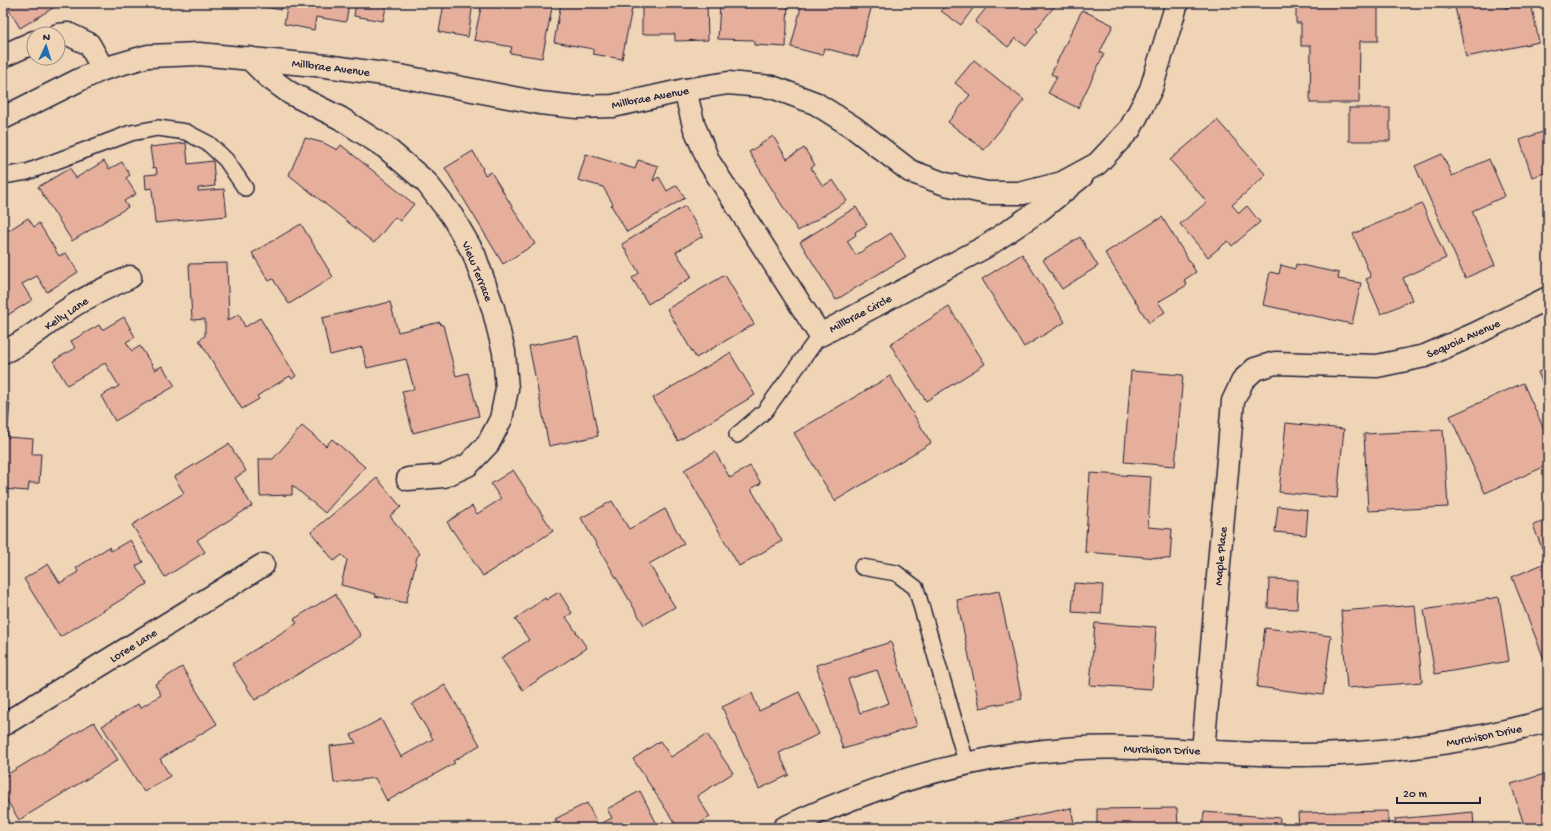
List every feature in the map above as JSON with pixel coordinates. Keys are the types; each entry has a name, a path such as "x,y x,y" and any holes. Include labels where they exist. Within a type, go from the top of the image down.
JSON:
{"street":[{"name":"Millbrae Avenue","path":"3,118 103,69 148,56 198,54 326,66 405,77 540,103 577,107 613,106 685,90 728,83 772,87 815,103 853,127 910,171 945,184 987,193 1023,193 1062,183 1097,164 1130,129 1151,89 1177,3"},
{"path":"66,34 89,44 103,69"},
{"path":"3,56 26,46"},
{"name":"View Terrace","path":"250,58 267,76 290,93 340,118 385,147 426,182 452,216 474,254 493,308 504,352 507,389 501,419 488,444 468,465 444,476 408,478"},
{"name":"Millbrae Circle","path":"685,90 694,126 709,162 820,335 985,247 1040,210 1097,164"},
{"name":"Kelly Lane","path":"3,352 13,348 34,335 68,309 97,292 130,276"},
{"name":"Sequoia Avenue","path":"1255,369 1275,363 1377,366 1425,356 1475,334 1548,298"},
{"name":"Maple Place","path":"1203,751 1233,400 1243,380 1255,369"},
{"name":"Loree Lane","path":"3,725 263,565"},
{"name":"Murchison Drive","path":"784,828 857,796 925,774 994,758 1065,749 1132,747 1289,755 1369,752 1452,742 1531,726 1548,720"}],"lane":[{"path":"3,176 27,172 131,133 158,128 186,132 209,144 226,160 245,188"},
{"path":"737,435 764,411 820,335"},
{"path":"862,567 896,573 916,588 967,765"}],"building":[{"path":"5,3 61,3 20,28"},
{"path":"245,3 282,3 281,10"},
{"path":"288,3 349,3 346,22 316,17 314,30 284,24"},
{"path":"356,3 387,3 383,21 354,16"},
{"path":"444,3 473,3 468,37 439,32"},
{"path":"482,3 553,3 542,58 510,53 512,47 474,40"},
{"path":"561,3 633,3 622,59 593,54 593,49 554,42"},
{"path":"642,3 707,3 708,40 675,41 675,34 642,34"},
{"path":"720,3 788,3 786,47 754,45 754,40 718,39"},
{"path":"802,3 864,3 872,5 858,57 824,48 822,55 791,47"},
{"path":"947,3 969,3 974,7 961,25 941,11"},
{"path":"990,3 1057,3 1036,29 1038,31 1026,46 1015,38 1008,47 975,22"},
{"path":"1296,3 1378,3 1378,41 1360,41 1359,103 1310,103 1311,46 1301,46 1301,23 1296,23"},
{"path":"1445,3 1504,3 1505,8 1531,3 1539,42 1466,57 1455,7 1447,9"},
{"path":"1082,10 1113,25 1100,52 1104,54 1078,108 1048,93 1057,77 1051,74"},
{"path":"974,60 1024,100 984,150 948,122 970,95 955,83"},
{"path":"1349,108 1390,108 1390,141 1349,141"},
{"path":"1217,120 1266,175 1232,205 1239,213 1247,206 1260,222 1232,246 1228,241 1208,257 1180,224 1207,202 1170,160"},
{"path":"1548,130 1548,172 1532,177 1520,140"},
{"path":"773,136 787,159 804,148 815,165 811,168 823,186 833,180 847,201 798,231 749,152"},
{"path":"305,138 324,143 337,150 341,145 414,204 400,221 395,217 374,243 289,175"},
{"path":"186,143 188,164 213,161 215,186 198,188 198,191 224,189 227,216 155,223 152,188 146,189 145,175 157,174 156,167 153,168 150,147"},
{"path":"473,151 485,175 491,172 535,244 503,264 445,168"},
{"path":"586,154 635,169 638,160 658,166 653,181 659,177 667,191 677,185 685,198 627,232 611,205 613,204 603,187 578,180"},
{"path":"1442,154 1452,176 1489,159 1505,196 1472,211 1495,265 1465,278 1415,166"},
{"path":"104,161 109,169 122,162 130,175 126,178 136,194 124,201 128,207 72,241 38,187 70,168 76,178"},
{"path":"1422,204 1446,258 1403,278 1412,300 1381,314 1366,279 1371,277 1353,234"},
{"path":"685,206 703,236 676,252 692,277 648,304 632,278 639,273 622,244"},
{"path":"856,207 867,225 855,232 856,235 847,241 856,255 891,233 906,257 836,300 800,242"},
{"path":"1162,217 1196,272 1184,280 1187,285 1158,302 1165,312 1149,323 1105,253"},
{"path":"28,218 34,227 39,223 59,256 66,253 78,272 47,292 37,276 22,284 32,300 3,318 3,234"},
{"path":"301,224 333,277 289,304 273,279 269,281 252,253"},
{"path":"1080,237 1098,266 1062,289 1043,260"},
{"path":"1022,254 1065,322 1024,347 982,279"},
{"path":"227,263 229,318 227,318 227,321 239,314 245,327 260,318 296,376 292,379 290,376 257,396 259,399 242,409 199,340 205,336 205,319 192,320 189,264"},
{"path":"1296,264 1339,273 1338,279 1361,283 1352,324 1263,305 1270,272 1279,274 1281,265 1295,269"},
{"path":"725,275 754,324 696,358 667,309"},
{"path":"390,302 398,332 440,322 441,325 443,325 456,376 468,373 479,416 413,433 402,391 414,389 406,359 367,368 362,347 330,355 322,318"},
{"path":"949,307 985,364 926,401 890,344"},
{"path":"124,317 135,337 126,342 132,351 140,346 155,370 162,366 175,386 115,421 101,396 119,386 105,363 67,385 53,361 75,348 71,341 99,325 102,330"},
{"path":"578,336 598,436 549,446 529,346"},
{"path":"730,353 755,395 678,441 653,398"},
{"path":"1548,368 1548,397 1538,372"},
{"path":"1131,371 1183,375 1175,466 1124,462"},
{"path":"890,376 931,443 835,501 794,433"},
{"path":"1523,383 1548,438 1548,465 1485,493 1450,416"},
{"path":"3,403 10,403 7,437 33,439 32,454 41,454 39,483 29,483 28,491 3,489"},
{"path":"1286,423 1344,429 1337,498 1279,492"},
{"path":"302,426 326,446 332,439 365,467 325,513 292,485 292,495 260,496 259,459 273,459"},
{"path":"1443,430 1448,507 1368,511 1364,434"},
{"path":"229,444 246,471 235,478 252,506 197,540 205,552 165,577 132,525 184,493 174,477"},
{"path":"715,452 730,478 750,466 761,483 751,489 782,541 739,566 684,470"},
{"path":"513,470 553,531 483,576 447,522 472,506 477,514 501,499 491,484"},
{"path":"1090,473 1151,477 1148,527 1172,529 1170,559 1085,552"},
{"path":"377,478 401,507 390,516 420,554 417,557 406,603 375,596 376,594 341,585 347,560 342,555 334,561 311,532"},
{"path":"612,501 629,529 665,509 684,544 649,564 675,607 644,625 581,518"},
{"path":"1278,506 1308,510 1306,535 1275,532"},
{"path":"1548,520 1548,549 1543,551 1533,525"},
{"path":"130,540 143,562 136,566 147,584 60,637 24,579 48,564 60,583 78,572 76,568 109,547 111,551"},
{"path":"1548,562 1548,658 1544,659 1512,577"},
{"path":"1269,579 1298,580 1297,609 1268,608"},
{"path":"1074,583 1103,585 1101,614 1072,612"},
{"path":"999,591 1022,699 980,708 957,600"},
{"path":"559,592 572,613 566,617 587,648 523,690 501,658 529,640 515,619 545,598 546,600"},
{"path":"335,594 361,636 255,700 232,664 297,623 294,619"},
{"path":"1499,597 1509,661 1435,674 1424,610"},
{"path":"1415,605 1422,682 1347,688 1341,611"},
{"path":"1095,623 1156,627 1152,689 1090,685"},
{"path":"1265,628 1331,636 1323,695 1257,687"},
{"path":"891,642 917,726 843,749 816,665","holes":["877,670 889,703 860,713 848,679"]},
{"path":"182,667 217,724 160,759 170,776 144,792 102,726 138,704 140,708 161,695 155,684"},
{"path":"445,685 480,745 453,761 455,763 387,801 375,778 334,783 330,746 356,743 351,735 381,719 401,757 433,739 412,704"},
{"path":"799,692 819,734 779,753 789,775 759,789 722,707 752,693 759,711"},
{"path":"94,722 118,760 19,820 3,794 3,777"},
{"path":"707,734 733,773 697,796 710,817 693,828 678,828 633,759 660,741 671,757"},
{"path":"1548,773 1548,828 1525,828 1511,784"},
{"path":"640,791 659,828 560,828 555,819 587,803 598,825 612,818 607,809"},
{"path":"1071,808 1075,828 995,828 994,823"},
{"path":"1177,808 1178,828 1097,828 1097,809"},
{"path":"1388,811 1388,828 1299,828 1298,813"},
{"path":"1204,812 1280,818 1279,828 1202,828"},
{"path":"1473,812 1474,828 1396,828 1395,819"}]}
